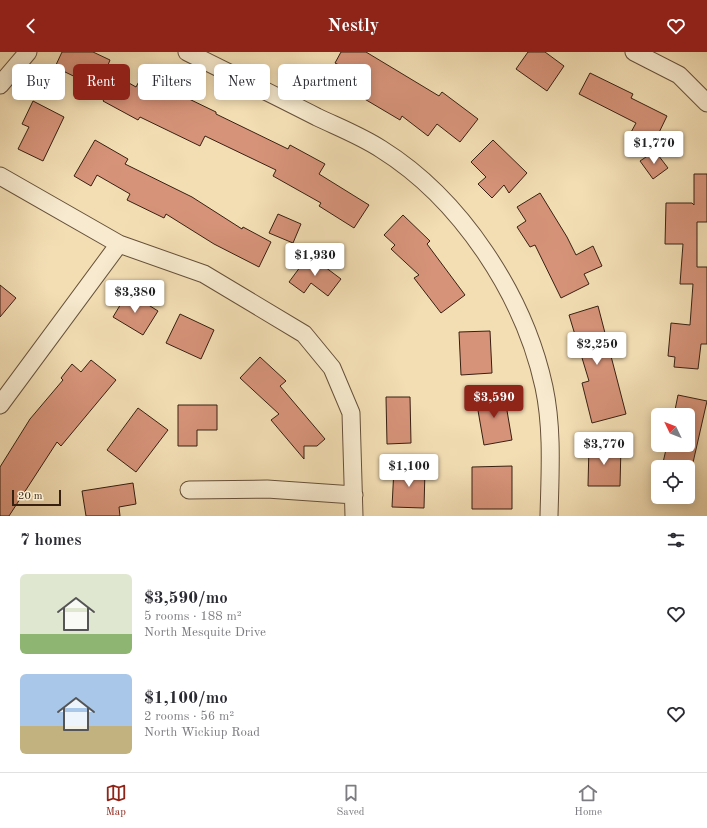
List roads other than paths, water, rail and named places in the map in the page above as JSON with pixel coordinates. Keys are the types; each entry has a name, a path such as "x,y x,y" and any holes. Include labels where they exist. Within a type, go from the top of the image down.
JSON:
{"street":[{"path":"0,85 28,52"},
{"path":"188,52 380,148 427,183 474,237 510,294 531,342 544,389 550,441 550,516"},
{"path":"634,52 679,75 707,103"},
{"path":"0,176 119,244 204,274 304,334 332,368 352,413 354,516"},
{"path":"0,405 119,244"},
{"path":"189,490 268,489 354,495"}]}
